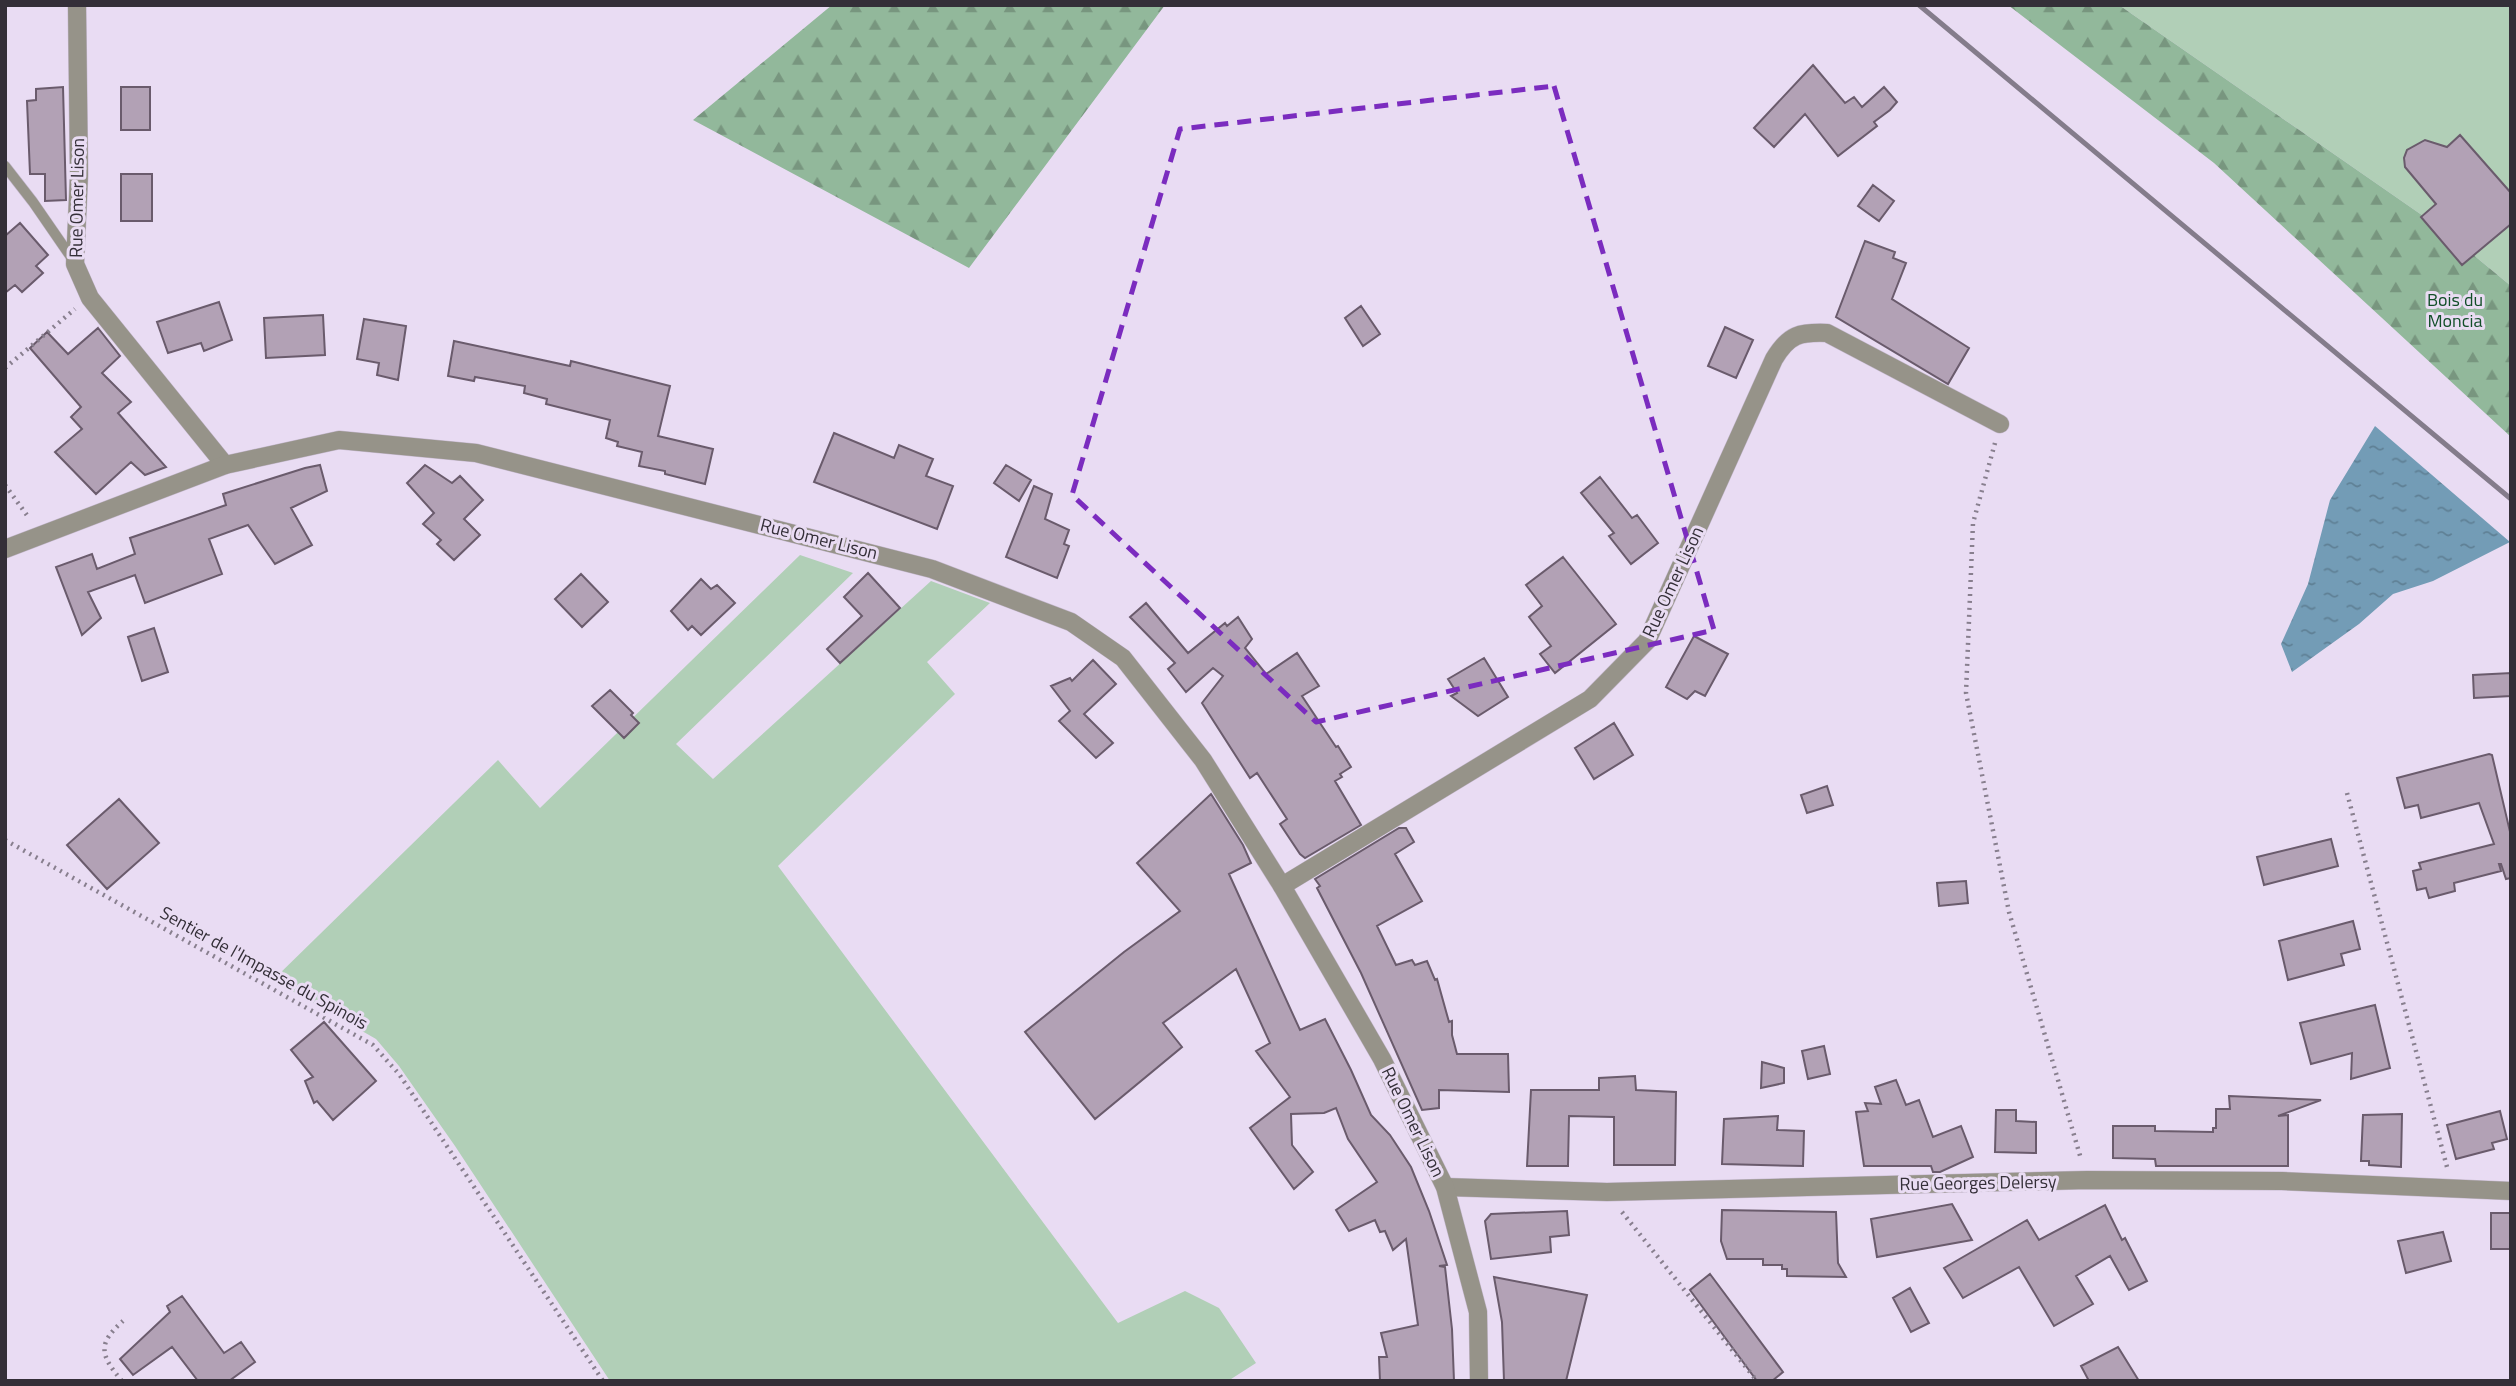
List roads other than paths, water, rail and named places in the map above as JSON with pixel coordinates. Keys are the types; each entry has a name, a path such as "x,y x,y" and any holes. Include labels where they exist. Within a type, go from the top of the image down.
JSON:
{"street":[{"name":"Rue Omer Lison","path":"77,5 79,175 75,264 90,298 225,465"},
{"name":"Rue Omer Lison","path":"1282,886 1590,699 1647,641 1774,359 1783,345 1794,336 1805,332 1827,333 2000,424"},
{"name":"Rue Omer Lison","path":"5,549 225,465 339,440 476,453 932,569 1071,622 1123,658 1203,760 1282,886 1382,1059 1446,1187 1478,1312 1479,1381"},
{"name":"Rue Georges Delersy","path":"1446,1187 1607,1192 2087,1180 2282,1181 2511,1191"}],"lane":[{"path":"5,166 75,264"}],"water":[{"path":"2375,426 2510,542 2433,581 2393,594 2359,624 2292,672 2281,644 2308,584 2330,500"}],"railway":[{"path":"1919,5 2511,499"}],"park label":[{"name":"Bois du Moncia","path":"2455,310"}]}
